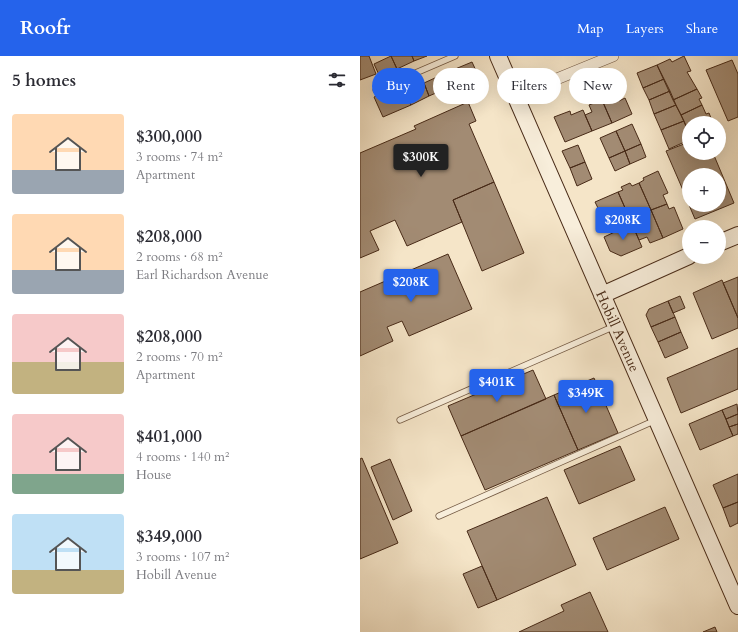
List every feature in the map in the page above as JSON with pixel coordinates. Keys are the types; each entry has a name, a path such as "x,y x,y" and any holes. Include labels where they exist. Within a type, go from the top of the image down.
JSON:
{"street":[{"name":"Hobill Avenue","path":"498,56 503,68"},
{"path":"561,77 613,56"},
{"name":"Hobill Avenue","path":"519,104 738,606"},
{"path":"726,240 738,235"},
{"path":"602,294 682,259"}],"lane":[{"path":"425,69 455,56"},
{"path":"400,420 616,326"},
{"path":"439,516 657,420"}],"building":[{"path":"360,56 369,56 374,68 372,68 372,76 360,80"},
{"path":"391,56 412,56 414,61 397,68"},
{"path":"391,56 397,68 376,68 374,64"},
{"path":"412,56 427,56 414,61"},
{"path":"684,56 691,71 687,72 697,89 673,100 657,65 670,59 672,62"},
{"path":"732,60 738,74 738,117 728,121 706,70"},
{"path":"472,62 475,68 458,68"},
{"path":"657,65 664,79 643,88 637,73"},
{"path":"433,79 433,94 429,96 425,83"},
{"path":"664,79 670,91 649,100 643,88"},
{"path":"425,86 429,96 425,98"},
{"path":"697,89 702,98 699,99 702,105 681,115 673,100"},
{"path":"670,91 676,105 654,114 649,100"},
{"path":"627,103 632,114 612,123 604,104 627,104"},
{"path":"377,104 411,105 383,117"},
{"path":"464,104 469,104 476,121 469,124 494,182 453,200 462,222 407,246 395,220 370,231 379,250 360,258 360,153 416,129 414,126"},
{"path":"604,104 612,123 592,131 585,115 592,112 589,105"},
{"path":"676,105 682,117 682,122 661,130 654,114"},
{"path":"702,105 706,114 709,113 710,116 682,116 682,117 681,115"},
{"path":"583,110 592,131 565,142 554,117 570,111 571,115"},
{"path":"682,122 682,143 669,149 661,130"},
{"path":"632,124 641,144 625,151 616,131"},
{"path":"616,131 625,151 609,158 600,138"},
{"path":"641,144 646,157 630,164 625,151"},
{"path":"578,145 585,162 570,168 562,151"},
{"path":"682,145 682,160 716,160 719,168 682,168 682,188 666,151"},
{"path":"625,151 630,164 615,171 609,158"},
{"path":"585,162 592,179 577,186 570,168"},
{"path":"658,171 668,193 663,195 667,204 651,210 639,183 644,180 643,178"},
{"path":"494,182 524,253 482,271 453,200"},
{"path":"630,183 632,186 639,183 651,210 630,219 618,192 623,190 621,187"},
{"path":"726,184 734,203 726,206"},
{"path":"618,192 625,208 603,218 595,202"},
{"path":"667,204 669,209 674,207 682,229 663,238 651,210"},
{"path":"625,208 632,224 614,232 610,225 606,226 603,218"},
{"path":"651,210 663,238 650,243 647,237 639,240 630,219"},
{"path":"692,212 712,212 695,219"},
{"path":"632,224 642,247 621,256 610,251 604,237"},
{"path":"448,254 472,309 409,336 402,321 387,327 393,341 360,356 360,292"},
{"path":"738,277 738,318 723,283"},
{"path":"722,280 738,318 738,328 712,339 693,293"},
{"path":"680,296 685,308 673,313 668,301"},
{"path":"668,301 675,317 651,327 646,315 649,309"},
{"path":"675,317 681,332 658,342 651,327"},
{"path":"681,332 688,348 665,358 658,342"},
{"path":"738,348 738,389 681,413 667,378"},
{"path":"533,370 546,399 461,436 448,406"},
{"path":"594,378 618,433 578,450 554,395"},
{"path":"554,395 578,450 485,490 461,436"},
{"path":"737,404 738,414 726,419 722,410"},
{"path":"722,410 733,436 700,450 689,424"},
{"path":"738,414 738,424 729,427 726,419"},
{"path":"738,424 738,434 733,436 729,427"},
{"path":"620,446 635,480 579,504 564,470"},
{"path":"362,458 398,543 360,559 360,459"},
{"path":"390,459 412,511 393,520 371,467"},
{"path":"738,474 738,502 723,508 713,485"},
{"path":"547,497 576,565 497,600 467,531"},
{"path":"738,502 738,523 730,527 723,508"},
{"path":"665,507 679,539 607,570 593,538"},
{"path":"482,566 497,600 478,608 463,574"},
{"path":"590,592 608,632 519,632 564,611 561,605"},
{"path":"715,627 717,632 703,632"}]}
